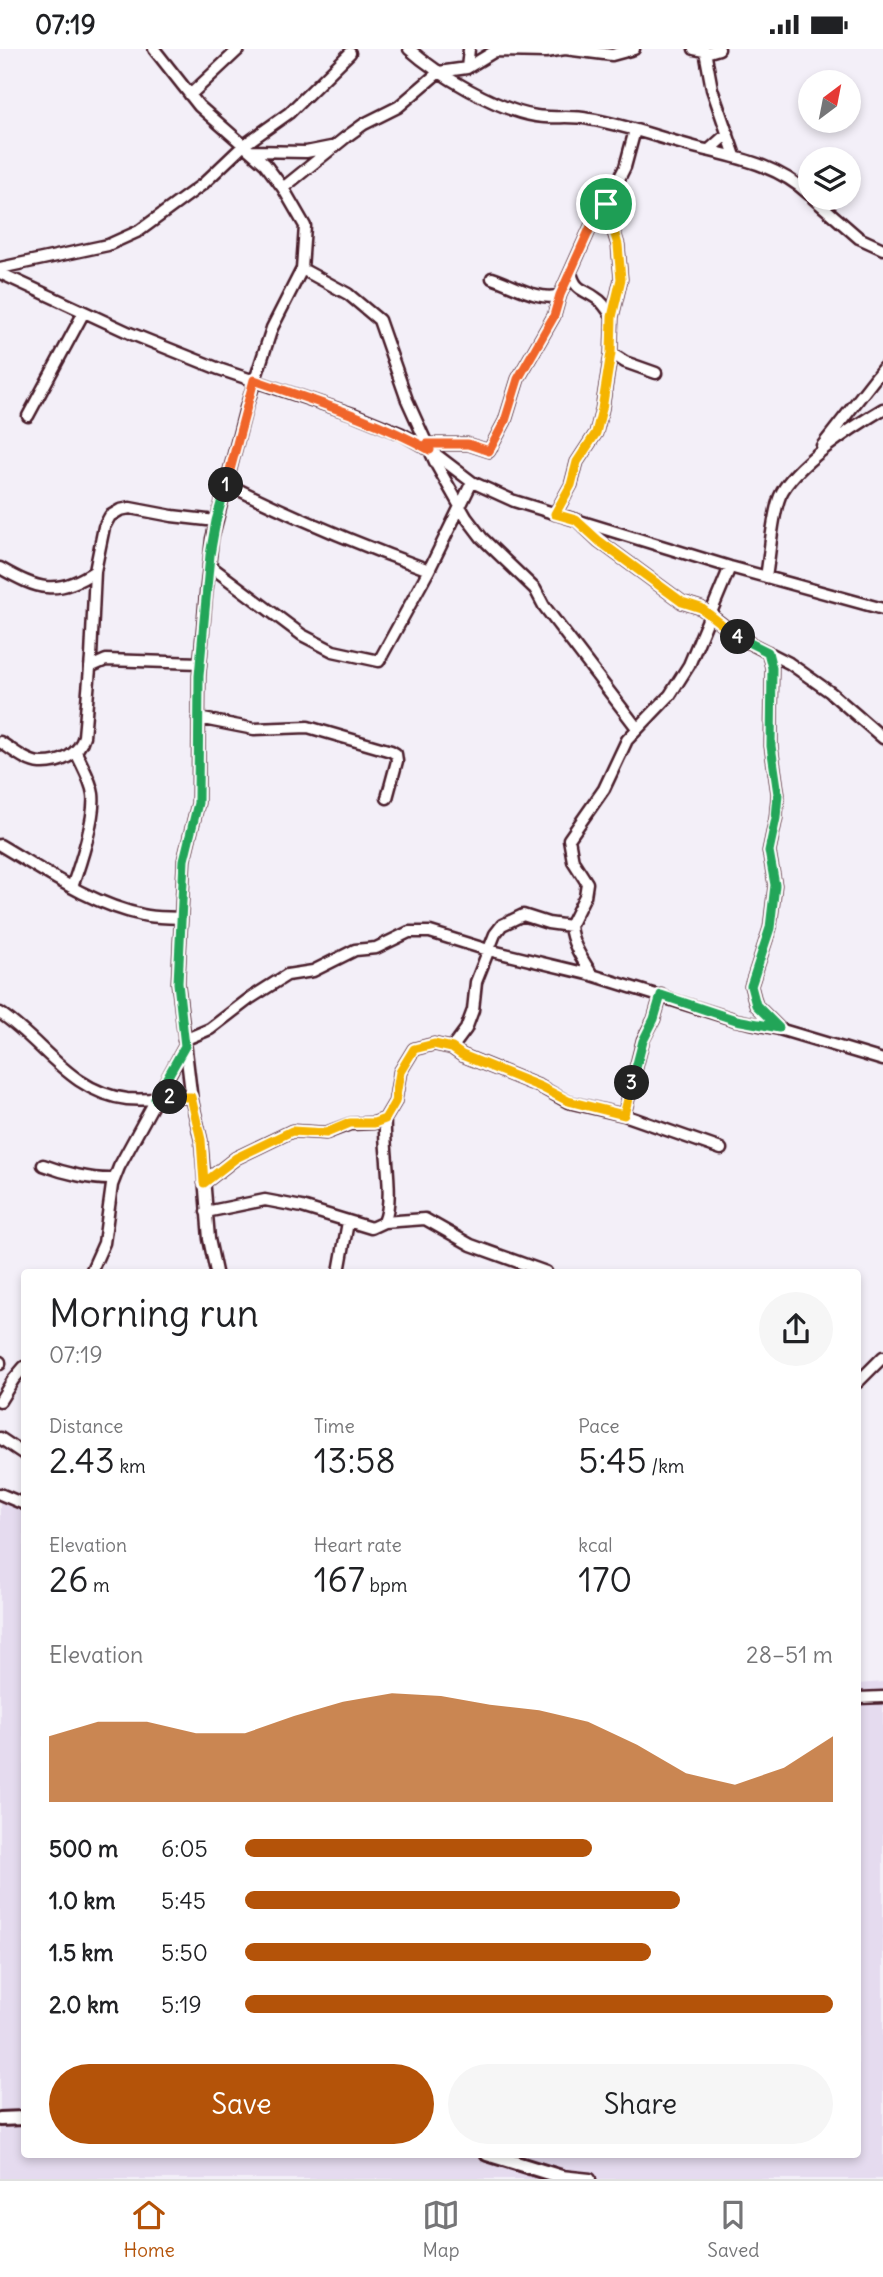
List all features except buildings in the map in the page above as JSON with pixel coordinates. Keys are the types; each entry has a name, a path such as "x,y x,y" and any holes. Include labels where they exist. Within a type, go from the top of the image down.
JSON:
{"street":[{"path":"154,49 208,115 265,164 283,188 305,226 302,269 272,328 254,380 216,521 200,663 198,803 184,860 178,983 191,1097 201,1140 209,1239 215,1269"},
{"path":"190,95 239,49"},
{"path":"409,49 439,72 519,112 538,116 586,118 735,156 791,179 798,185"},
{"path":"467,68 469,49"},
{"path":"283,188 332,147 364,124 398,107 439,72 467,68 495,51 546,52 565,49 612,55 634,49"},
{"path":"694,49 719,49"},
{"path":"705,51 712,89 735,156"},
{"path":"0,268 108,245 125,238 170,210 248,148 289,113 350,53"},
{"path":"429,447 468,444 489,451 505,421 518,379 554,316 560,295 592,224 625,167 635,130"},
{"path":"709,150 728,133"},
{"path":"248,148 306,152 332,147"},
{"path":"555,514 571,485 577,462 596,433 611,353 612,317 621,279 618,245 606,204"},
{"path":"828,210 859,238 883,249"},
{"path":"302,269 354,298 379,320 407,400 472,528 535,589 544,606 637,728"},
{"path":"0,273 219,369 353,414 402,434 429,447 472,482 514,501 730,567 883,609"},
{"path":"571,273 574,284 584,293 596,297 612,317"},
{"path":"492,278 535,295 550,298 560,295"},
{"path":"28,416 84,312"},
{"path":"611,353 625,362 656,373"},
{"path":"811,461 883,368"},
{"path":"766,577 779,499 790,479 883,408"},
{"path":"871,416 883,417"},
{"path":"209,565 302,635 333,651 379,661 429,571 472,482"},
{"path":"226,484 340,537 429,571"},
{"path":"0,743 40,763 76,753 81,747 90,667 95,571 104,527 110,516 130,508 216,521"},
{"path":"576,520 599,541 682,602 701,608 740,638 789,663 830,692 883,738"},
{"path":"592,975 571,936 570,926 585,896 587,883 573,861 569,839 604,789 622,749 637,728 678,684 692,661 730,567"},
{"path":"0,568 27,583 46,589 82,580 95,571"},
{"path":"768,652 772,668 771,746 778,794 769,851 775,885 770,928 751,986 756,1005 779,1028"},
{"path":"90,667 106,660 200,663"},
{"path":"198,718 254,729 309,727 391,751 396,754 397,761 387,798"},
{"path":"72,887 84,852 94,798 91,784 76,753"},
{"path":"0,845 72,887 116,908 146,916 181,918"},
{"path":"452,1048 466,1029 473,1010 476,982 495,934 502,925 523,915 570,926"},
{"path":"92,1269 104,1243 114,1179 185,1043 211,1029 249,999 287,975 313,971 355,950 376,948 409,932 429,932 488,950 592,975 736,1020 779,1028 883,1060"},
{"path":"624,1115 643,1041 654,1019 661,995"},
{"path":"0,1013 89,1089 126,1099 191,1097"},
{"path":"384,1222 389,1211 385,1119 395,1102 400,1072 414,1049 434,1044 452,1048 462,1055 568,1101 624,1115 721,1149"},
{"path":"204,1183 236,1158 292,1131 326,1133 350,1123 374,1123 385,1119"},
{"path":"43,1165 63,1172 79,1173 95,1180 114,1179"},
{"path":"206,1212 265,1200 302,1207 371,1228 384,1222 425,1219 471,1245 538,1269"},
{"path":"340,1269 348,1223"},
{"path":"861,1379 883,1357"},
{"path":"0,1401 21,1371"},
{"path":"0,1438 21,1452"},
{"path":"0,1494 21,1503"},
{"path":"861,1698 883,1697"},
{"path":"0,2119 21,2119"},
{"path":"500,2158 564,2178 590,2179"}],"shaded area":[{"path":"0,1491 21,1501 21,2158 861,2158 861,1684 883,1682 883,2179 0,2179"}],"route":[{"path":"606,204 618,245 621,279 612,317 611,353 602,409 596,433 577,462 571,485 555,514 576,520 599,541 682,602 701,608 740,638 768,652 772,668 771,746 778,794 769,851 775,885 770,928 751,986 756,1005 779,1028 736,1020 661,995 654,1019 643,1041 624,1115 568,1101 462,1055 452,1048 434,1044 424,1046 414,1049 407,1058 400,1072 395,1102 385,1119 374,1123 350,1123 326,1133 292,1131 236,1158 204,1183 201,1140 191,1097 155,1099 185,1046 178,983 184,860 198,803 199,676 209,565 216,521 254,380 353,414 402,434 430,450 427,444 468,444 489,451 505,421 518,379 554,316 560,295 592,224 606,204"}]}
